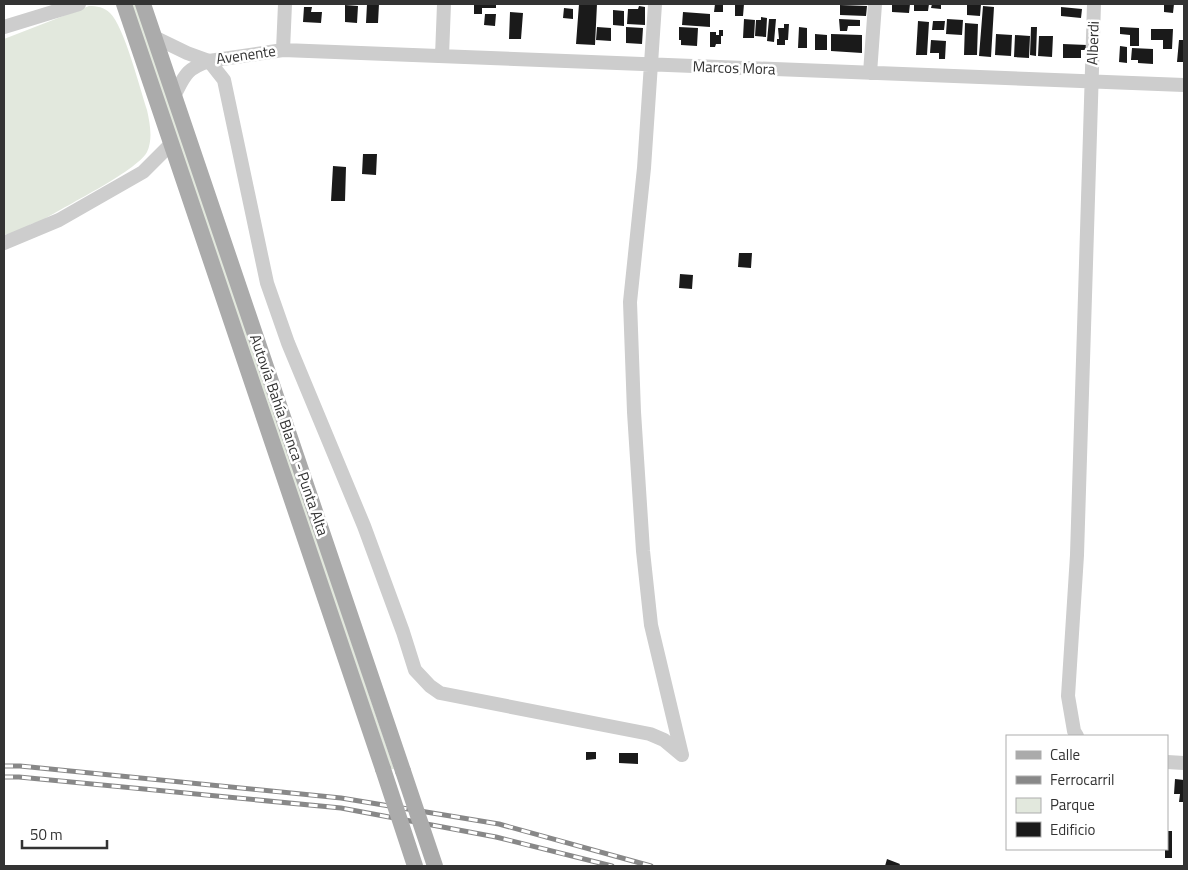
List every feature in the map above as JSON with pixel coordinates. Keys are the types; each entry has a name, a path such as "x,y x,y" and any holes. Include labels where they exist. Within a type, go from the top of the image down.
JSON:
{"main road":[{"name":"Autovía Bahía Blanca - Punta Alta","path":"124,4 415,866"},
{"name":"Autovía Bahía Blanca - Punta Alta","path":"143,4 435,866"}],"street":[{"path":"4,27 79,4"},
{"path":"284,50 285,4"},
{"path":"442,56 444,4"},
{"path":"174,96 186,73 195,66 209,61 224,80 267,283 288,344 364,526 415,670 430,686 440,693 650,734 664,740 682,755 651,626 642,551 630,302 644,168 655,4"},
{"path":"870,73 875,4"},
{"name":"Alberdi","path":"1077,735 1074,731 1068,696 1077,555 1094,4"},
{"path":"4,17 25,19"},
{"name":"Avenente","path":"154,37 209,61 284,50"},
{"name":"Marcos Mora","path":"284,50 1184,86"},
{"path":"4,243 59,220 143,172 172,144"},
{"path":"1168,762 1184,763"}],"green space":[{"path":"131,4 137,4 394,769 391,769"},
{"path":"89,6 100,7 108,11 121,31 147,110 150,131 149,147 140,160 114,179 40,222 31,224 21,231 4,235 4,39"}],"building":[{"path":"367,4 379,4 378,23 366,23"},
{"path":"474,4 496,4 496,8 482,8 482,14 474,14"},
{"path":"579,4 597,4 595,45 576,44"},
{"path":"715,4 723,4 723,12 714,12"},
{"path":"735,4 744,4 743,16 735,16"},
{"path":"892,4 910,4 909,13 892,12"},
{"path":"914,4 929,4 928,11 914,11"},
{"path":"932,4 941,4 941,9 931,8"},
{"path":"967,4 981,4 980,16 967,15"},
{"path":"1164,4 1174,4 1173,13 1164,12"},
{"path":"345,5 358,6 357,23 345,22"},
{"path":"840,5 867,6 866,16 840,15"},
{"path":"639,6 645,7 645,25 627,24 628,9 638,9"},
{"path":"983,6 994,7 991,57 979,56"},
{"path":"304,7 312,7 311,12 322,12 321,23 303,22"},
{"path":"1061,7 1082,9 1081,18 1061,16"},
{"path":"564,8 573,9 573,19 563,18"},
{"path":"613,10 624,11 624,26 613,25"},
{"path":"510,12 523,13 521,39 509,39"},
{"path":"683,12 710,14 710,27 682,25"},
{"path":"485,14 496,14 495,26 484,25"},
{"path":"761,17 767,18 766,37 755,36 756,20 761,20"},
{"path":"744,19 755,20 754,38 743,38"},
{"path":"769,19 776,19 774,42 767,41"},
{"path":"839,19 860,20 860,26 848,26 847,31 840,31"},
{"path":"947,19 963,20 962,35 946,34"},
{"path":"918,21 929,22 927,55 916,55"},
{"path":"933,21 945,21 944,30 932,30"},
{"path":"965,23 978,24 977,55 964,55"},
{"path":"784,24 789,24 788,40 785,40 785,45 777,45 777,39 779,39 778,28 784,28"},
{"path":"597,27 611,28 611,41 596,40"},
{"path":"626,27 643,28 642,44 626,43"},
{"path":"679,27 698,28 697,46 681,45"},
{"path":"799,27 807,28 807,48 798,48"},
{"path":"1031,27 1037,27 1036,56 1030,55"},
{"path":"1120,27 1139,28 1139,46 1130,46 1130,35 1120,34"},
{"path":"1151,29 1173,29 1172,49 1163,49 1163,40 1151,40"},
{"path":"719,30 723,30 721,44 710,47 710,32 716,32 716,35 719,35"},
{"path":"815,34 827,35 827,50 815,50"},
{"path":"831,34 862,35 862,53 831,51"},
{"path":"996,34 1012,35 1011,56 995,55"},
{"path":"1015,35 1030,36 1029,58 1014,57"},
{"path":"1039,36 1053,36 1052,57 1038,56"},
{"path":"931,40 946,41 945,59 939,59 939,53 930,53"},
{"path":"1179,40 1184,40 1184,62 1177,62"},
{"path":"1063,44 1087,45 1086,50 1081,50 1081,58 1063,58"},
{"path":"1120,46 1127,47 1127,63 1119,62"},
{"path":"1132,48 1153,49 1153,64 1138,63 1138,60 1131,60"},
{"path":"363,154 377,154 376,175 362,174"},
{"path":"333,166 346,167 345,201 331,201"},
{"path":"739,253 752,253 751,268 738,267"},
{"path":"680,274 693,275 692,289 679,288"},
{"path":"586,752 596,752 596,759 586,760"},
{"path":"619,753 638,753 638,764 619,763"},
{"path":"1175,779 1184,780 1184,802 1179,802 1180,794 1174,794"},
{"path":"1168,831 1172,831 1172,858 1165,858 1165,850 1168,850"},
{"path":"887,859 900,864 899,866 885,866"}],"railway":[{"path":"4,766 20,766 341,798 499,824 651,866"},
{"path":"4,777 341,808 496,837 612,866"}]}
